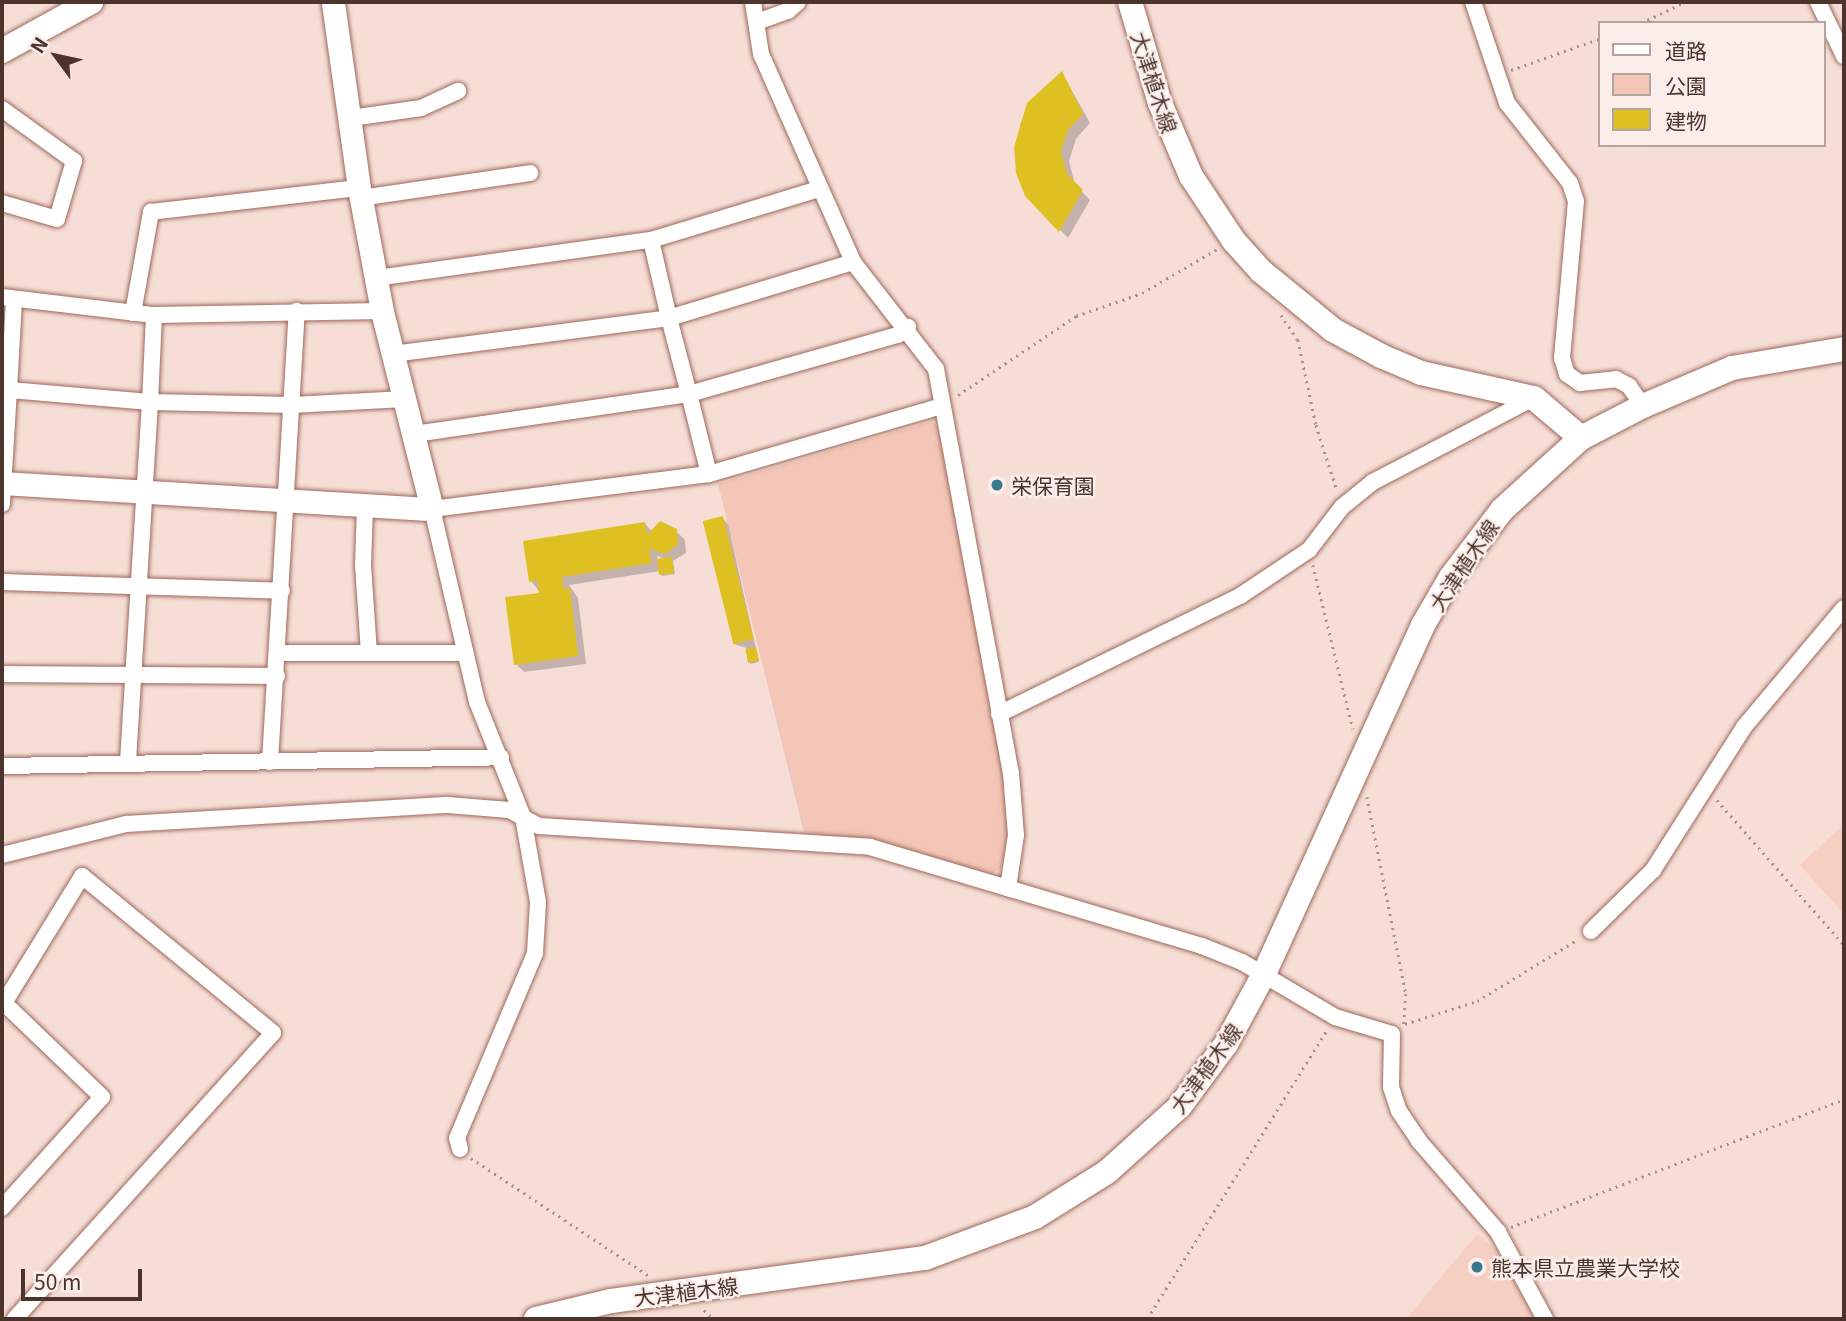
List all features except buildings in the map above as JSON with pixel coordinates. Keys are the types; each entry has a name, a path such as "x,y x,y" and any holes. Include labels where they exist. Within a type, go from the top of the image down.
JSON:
{"main road":[{"path":"2,51 92,2"},
{"name":"大津植木線","path":"1130,2 1173,139 1191,176 1234,241 1291,300 1381,356 1421,373 1534,398 1581,438"},
{"name":"大津植木線","path":"536,1319 582,1306 660,1293 925,1258 1035,1217 1098,1179 1164,1122 1209,1069 1264,974 1423,625 1451,577 1502,510 1581,438 1643,406 1732,368 1844,349"}],"street":[{"path":"333,2 360,193 382,311 432,509 463,653 477,702 523,817 540,929 535,953 457,1138 460,1149"},
{"path":"753,2 761,54 852,262 908,327 936,369 1011,773 1016,835 1008,888"},
{"path":"757,22 788,11 799,2"},
{"path":"1473,2 1495,76 1507,103 1570,183 1576,201 1562,358 1567,374 1580,383 1616,379 1629,386 1643,406"},
{"path":"1818,2 1844,56"},
{"path":"351,118 421,108 458,91"},
{"path":"2,109 74,161 57,219 2,203"},
{"path":"134,313 151,212 360,193 530,173"},
{"path":"376,278 651,240 819,189"},
{"path":"651,240 668,318 709,474"},
{"path":"393,354 668,318 852,262"},
{"path":"382,311 154,315 8,299 2,490 146,491 432,509 709,474 941,406"},
{"path":"270,762 297,311"},
{"path":"128,761 146,491 154,315"},
{"path":"414,434 689,394 898,335 908,327"},
{"path":"6,389 150,402 292,405 405,400"},
{"path":"999,714 1240,596 1310,550 1342,507 1373,482 1534,398"},
{"path":"365,506 363,565 369,653"},
{"path":"2,582 282,592"},
{"path":"1591,931 1653,870 1744,727 1844,608"},
{"path":"278,653 463,653"},
{"path":"2,674 277,677"},
{"path":"2,766 128,761 270,762 501,757"},
{"path":"2,855 126,824 448,805 509,810 539,826 870,846 1202,946 1264,974 1335,1017 1392,1034 1391,1087 1399,1111 1419,1141 1498,1232 1545,1319"},
{"path":"2,1208 102,1097 4,1003 82,876 273,1033 15,1319"}],"path":[{"path":"1645,21 1685,2"},
{"path":"1495,76 1598,39"},
{"path":"941,406 1076,316 1142,293 1234,241"},
{"path":"1280,313 1298,340 1315,425 1342,507"},
{"path":"1704,786 1844,945"},
{"path":"1404,1024 1477,1001 1591,931"},
{"path":"1147,1319 1335,1017"},
{"path":"1498,1232 1844,1099"},
{"path":"460,1149 652,1279 660,1293"}],"shaded area":[{"path":"1844,824 1844,914 1800,865"},
{"name":"熊本県立農業大学校","path":"1477,1234 1497,1250 1535,1319 1406,1319"}],"green space":[{"path":"932,421 938,427 1003,776 1009,835 1001,868 988,876 873,839 804,833 718,484"}],"place":[{"name":"栄保育園","path":"997,485"},
{"name":"熊本県立農業大学校","path":"1477,1267"}]}
